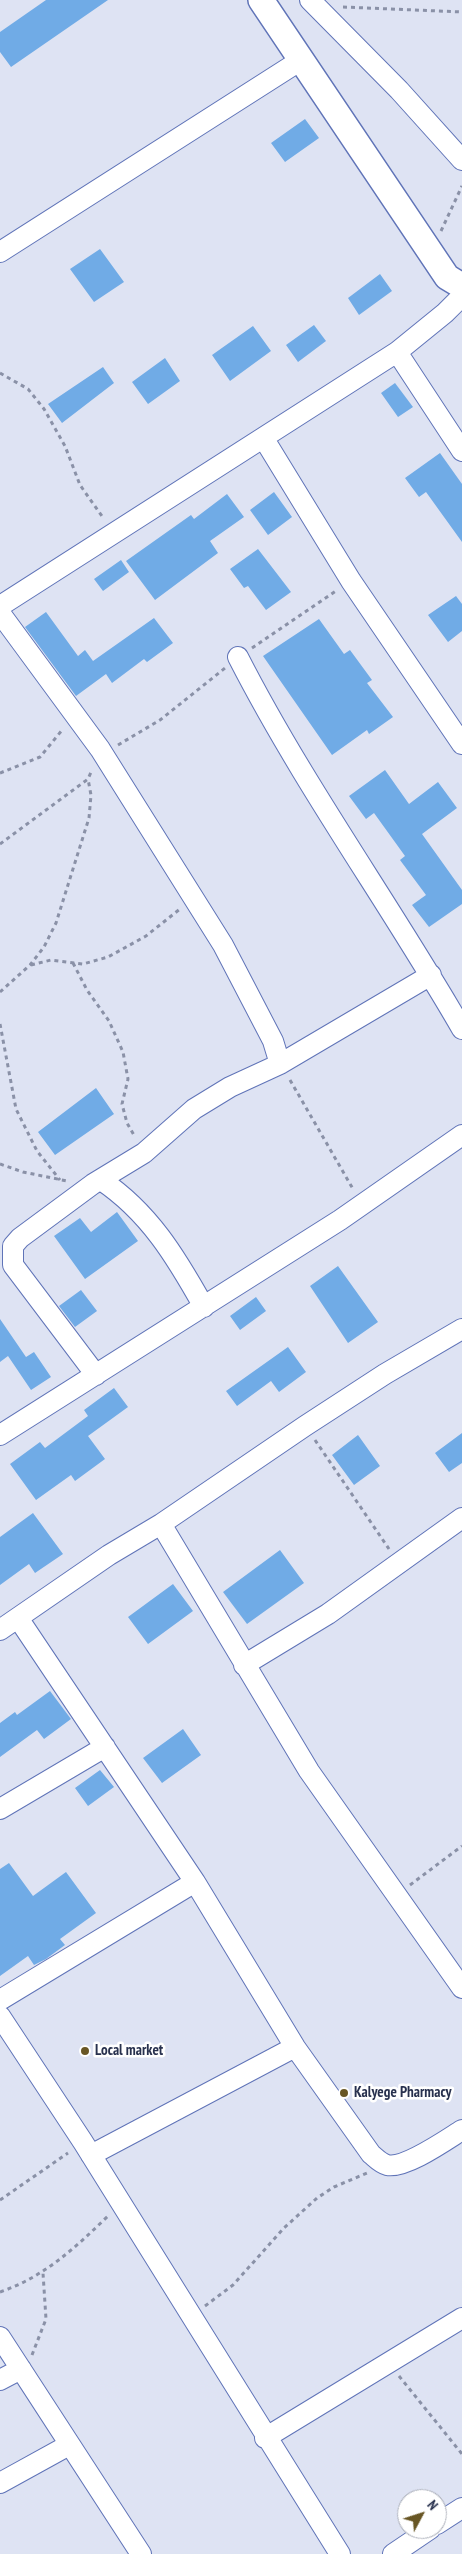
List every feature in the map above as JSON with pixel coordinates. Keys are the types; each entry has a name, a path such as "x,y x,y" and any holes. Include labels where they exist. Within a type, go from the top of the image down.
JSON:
{"street":[{"path":"261,0 447,277 462,286"},
{"path":"314,3 399,90 462,160"},
{"path":"0,252 301,60"},
{"path":"0,606 264,439 397,352 445,313 462,296"},
{"path":"397,352 462,451"},
{"path":"264,439 351,581 462,744"},
{"path":"0,612 100,749 194,899 236,970 273,1041 280,1064"},
{"path":"238,657 259,697 328,814 431,976 462,1029"},
{"path":"96,1375 13,1265 13,1246 20,1238 97,1182 144,1153 194,1109 230,1087 280,1064 431,976"},
{"path":"0,1435 362,1205 462,1135"},
{"path":"97,1182 121,1193 145,1216 174,1254 204,1306"},
{"path":"0,1630 109,1555 161,1524 305,1426 385,1374 462,1329"},
{"path":"244,1666 328,1614 462,1518"},
{"path":"161,1524 244,1666 309,1770 462,1988"},
{"path":"18,1618 195,1882 295,2047 371,2154 386,2165 400,2164 437,2146 462,2130"},
{"path":"0,1809 105,1747"},
{"path":"0,2000 195,1882"},
{"path":"0,2016 87,2149 265,2438 340,2554"},
{"path":"87,2149 295,2047"},
{"path":"265,2438 462,2318"},
{"path":"0,2337 140,2554"},
{"path":"0,2380 21,2369"},
{"path":"0,2483 69,2445"},
{"path":"447,2518 462,2508"},
{"path":"394,2554 416,2539"}],"path":[{"path":"314,3 462,12"},
{"path":"432,252 462,186"},
{"path":"0,372 28,389 39,403 65,446 80,485 115,533"},
{"path":"0,772 40,757 75,714"},
{"path":"0,844 88,779 100,749"},
{"path":"0,992 30,965 51,934 63,903 89,818 91,795 88,779"},
{"path":"30,965 51,960 73,963 93,962 122,951 146,936 194,899"},
{"path":"73,963 87,990 109,1021 120,1046 128,1079 122,1104 124,1115 144,1153"},
{"path":"0,1024 16,1109 37,1151 60,1180"},
{"path":"280,1064 362,1205"},
{"path":"0,1164 60,1180 97,1182"},
{"path":"305,1426 360,1504 397,1564"},
{"path":"394,1893 428,1873 462,1846"},
{"path":"0,2200 87,2149"},
{"path":"191,2316 233,2285 284,2228 317,2198 334,2187 386,2165"},
{"path":"0,2292 43,2273 81,2242 120,2203"},
{"path":"21,2369 38,2345 46,2319 43,2273"},
{"path":"389,2364 462,2454"}],"building":[{"path":"46,0 108,0 11,67 0,52 0,32"},
{"path":"305,119 319,138 285,162 271,143"},
{"path":"100,249 124,282 94,302 70,269"},
{"path":"380,274 392,291 359,315 348,298"},
{"path":"314,325 326,341 298,362 286,345"},
{"path":"253,326 271,351 230,381 212,355"},
{"path":"165,358 180,381 148,404 132,382"},
{"path":"103,367 114,383 62,423 48,404"},
{"path":"395,383 413,407 398,417 381,393"},
{"path":"440,453 462,484 462,542 426,492 419,497 405,478"},
{"path":"274,492 292,517 268,535 250,510"},
{"path":"227,494 244,517 210,541 218,553 155,600 126,561 191,515 194,519"},
{"path":"258,549 291,592 266,610 248,586 244,588 230,569"},
{"path":"121,560 129,572 103,591 94,579"},
{"path":"456,596 462,604 462,631 448,642 428,615"},
{"path":"46,612 78,656 85,650 93,661 154,618 173,643 147,662 144,659 112,683 106,674 76,696 25,627"},
{"path":"319,619 344,654 350,650 372,680 367,683 393,717 369,734 367,730 332,755 263,656"},
{"path":"385,770 409,804 438,782 457,808 422,834 462,890 462,904 429,927 412,905 426,895 400,860 405,856 374,813 366,819 349,796"},
{"path":"96,1088 114,1114 55,1155 38,1132"},
{"path":"117,1212 138,1241 85,1279 54,1236 80,1218 91,1232"},
{"path":"338,1266 378,1322 348,1343 310,1286"},
{"path":"81,1290 97,1311 75,1327 59,1306"},
{"path":"256,1297 266,1311 240,1330 230,1316"},
{"path":"0,1319 26,1357 34,1352 51,1377 31,1390 8,1356 0,1362"},
{"path":"288,1347 306,1372 279,1392 271,1381 237,1406 226,1391"},
{"path":"114,1388 128,1407 88,1436 105,1459 75,1481 71,1475 36,1500 10,1464 40,1442 45,1448 88,1416 84,1410"},
{"path":"462,1433 462,1463 449,1472 435,1453"},
{"path":"358,1435 380,1466 354,1485 332,1455"},
{"path":"33,1513 63,1554 35,1573 29,1564 0,1585 0,1537"},
{"path":"280,1550 304,1583 247,1624 223,1592"},
{"path":"173,1584 193,1611 148,1644 128,1617"},
{"path":"50,1691 71,1719 44,1739 37,1730 0,1757 0,1723 15,1712 17,1715"},
{"path":"183,1729 201,1755 162,1783 143,1758"},
{"path":"100,1770 114,1787 88,1806 75,1788"},
{"path":"9,1863 33,1896 66,1872 96,1913 60,1939 65,1945 46,1959 34,1965 28,1956 0,1976 0,1869"}],"place":[{"name":"Local market","path":"85,2051"},
{"name":"Kalyege Pharmacy","path":"344,2093"}]}
